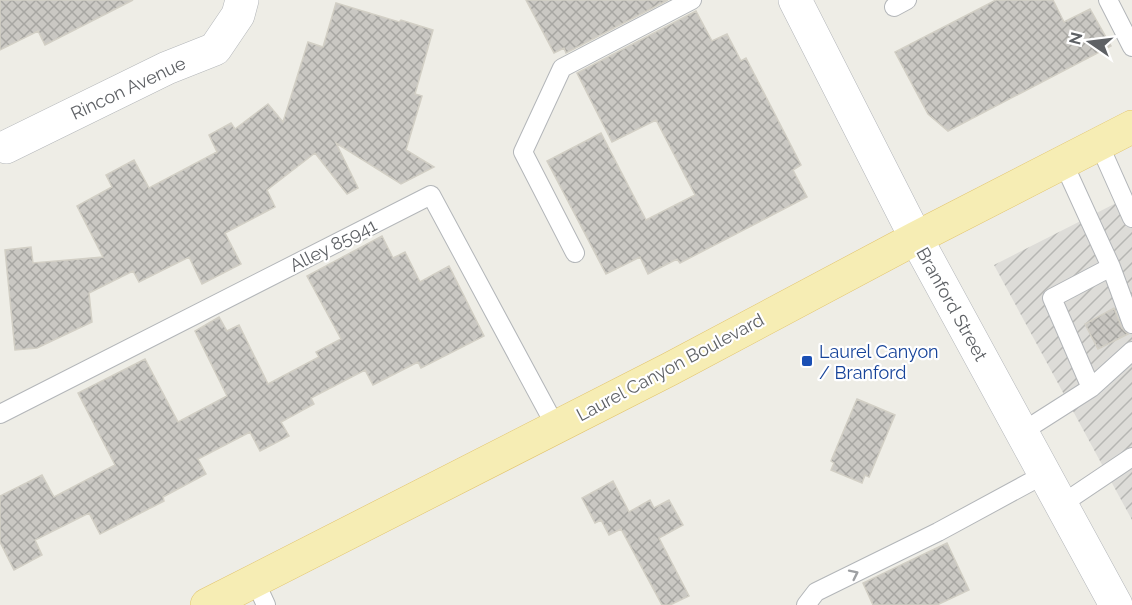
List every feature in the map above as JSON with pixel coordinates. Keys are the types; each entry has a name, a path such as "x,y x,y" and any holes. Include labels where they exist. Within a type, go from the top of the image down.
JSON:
{"main road":[{"name":"Branford Street","path":"795,0 916,238 1116,605"},
{"name":"Rincon Avenue","path":"6,147 167,68 215,49 240,8"},
{"name":"Laurel Canyon Boulevard","path":"207,605 261,593 556,427 1132,127"}],"lane":[{"path":"575,253 523,152 528,141 562,68 692,0"},
{"path":"1108,0 1132,47"},
{"path":"1099,144 1132,218"},
{"path":"1064,162 1111,267 1132,324"},
{"name":"Alley 85941","path":"0,414 431,195 556,427"},
{"path":"1091,388 1052,298 1111,267"},
{"path":"1022,432 1091,388 1132,351"},
{"path":"1062,504 1132,457"},
{"path":"806,605 816,592 938,532 1045,474"}],"shaded area":[{"path":"1132,195 1132,520 994,265"}],"building":[{"path":"0,0 133,0 45,45 38,31 0,50"},
{"path":"526,0 668,0 566,53 564,48 554,53"},
{"path":"996,0 1053,0 1064,22 1090,9 1111,46 948,131 928,114 895,52"},
{"path":"336,3 433,30 415,94 422,96 406,150 434,167 401,184 336,143 358,188 347,194 315,153 267,190 275,207 225,233 241,264 202,284 189,257 139,282 133,271 89,293 92,322 37,348 15,350 5,250 31,247 33,263 103,257 77,206 112,187 106,175 134,160 149,188 217,152 209,135 231,123 235,129 268,104 283,122 308,42 323,47"},
{"path":"696,11 712,41 727,34 741,61 746,58 801,165 793,170 807,197 680,263 677,259 648,274 640,257 606,274 547,161 601,133 646,220 695,195 656,120 612,142 577,73"},
{"path":"382,236 393,258 405,252 420,282 449,266 484,336 421,368 418,362 373,385 365,370 311,398 314,404 281,422 289,436 260,451 250,432 198,459 206,474 163,497 164,501 100,534 89,513 35,540 42,555 14,570 0,542 0,496 42,475 54,497 115,465 78,393 145,359 178,422 227,396 195,331 219,317 227,331 239,325 268,384 319,357 316,352 341,339 307,276"},
{"path":"1114,308 1122,328 1128,334 1098,349 1085,324"},
{"path":"857,399 895,415 869,477 865,475 862,483 831,470 834,463 831,461"},
{"path":"613,481 629,512 650,500 654,508 669,500 683,525 659,538 689,596 670,605 662,605 621,529 609,535 601,520 595,523 582,498"},
{"path":"947,543 969,590 937,605 873,605 863,583"}],"place":[{"name":"Laurel Canyon / Branford","path":"807,361"}]}
